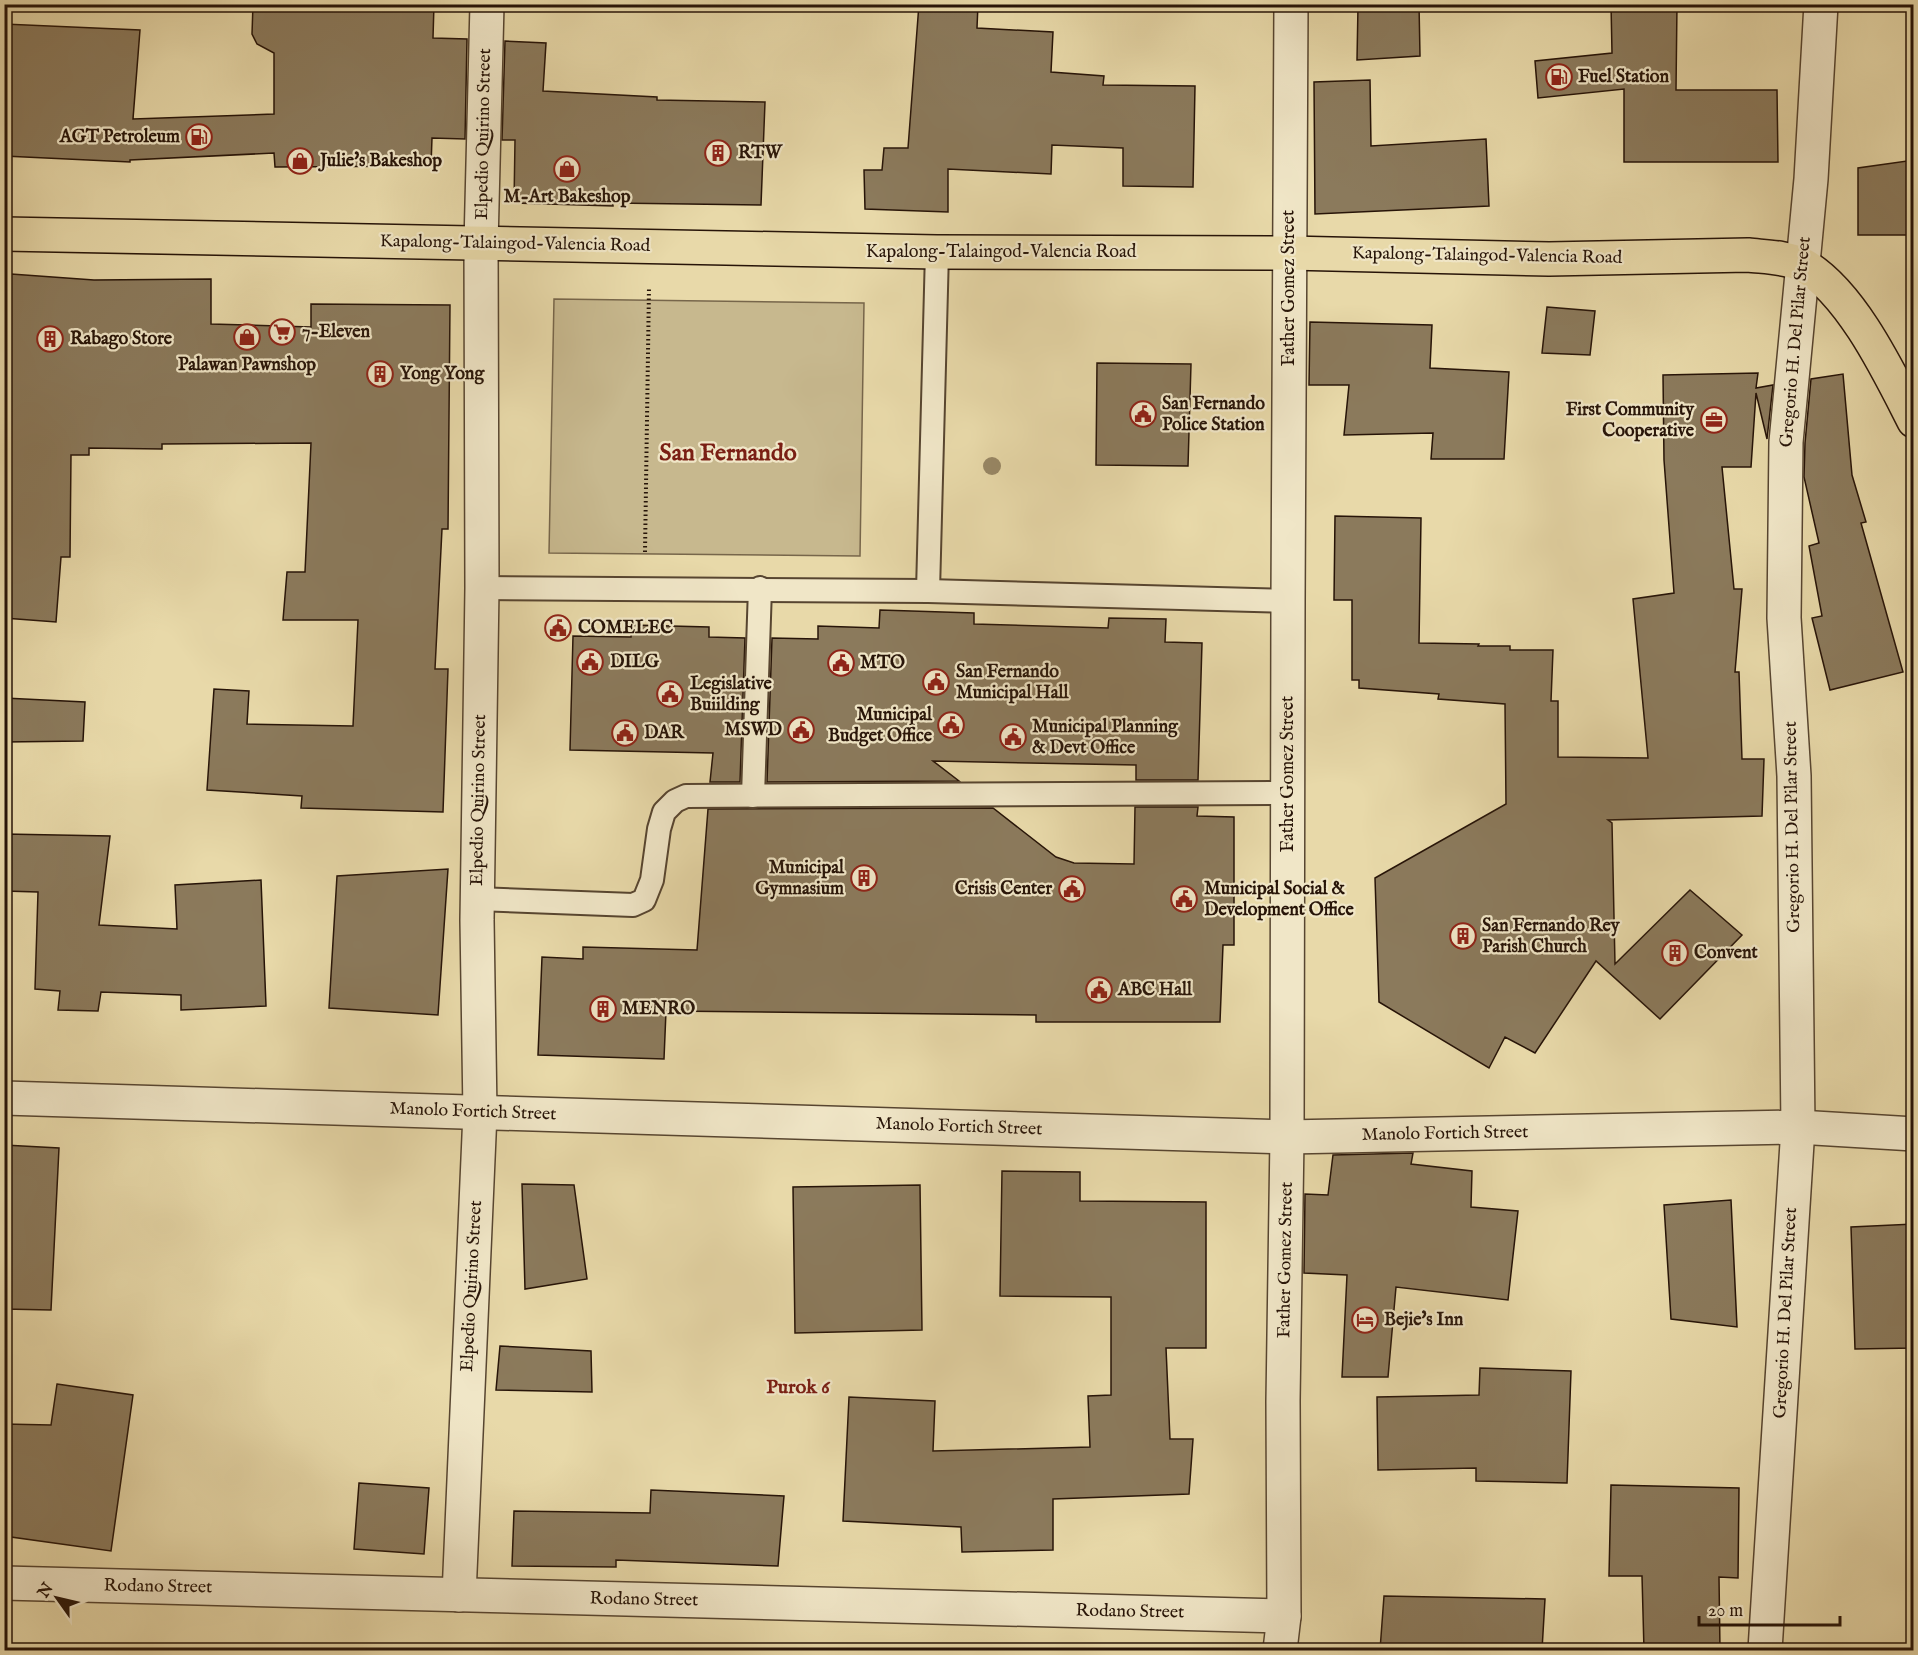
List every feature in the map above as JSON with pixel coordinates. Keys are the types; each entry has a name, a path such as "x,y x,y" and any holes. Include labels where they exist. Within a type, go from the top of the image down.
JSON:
{"highway":[{"name":"Kapalong-Talaingod-Valencia Road","path":"4,234 937,252 1289,253 1549,259 1748,255 1775,258 1802,265 1828,285 1847,304 1893,379 1914,421"}],"street":[{"name":"Elpedio Quirino Street","path":"459,1595 480,1113 477,899 482,588 481,244 487,4"},
{"name":"Father Gomez Street","path":"1280,1650 1284,1616 1283,1401 1287,1137 1287,601 1291,4"},
{"name":"Gregorio H. Del Pilar Street","path":"1765,1650 1798,1127 1794,776 1784,618 1786,442 1811,179 1821,4"},
{"name":"Manolo Fortich Street","path":"4,1098 1287,1137 1798,1127 1914,1134"},
{"name":"Rodano Street","path":"4,1583 1284,1616"}],"lane":[{"path":"928,591 937,252"},
{"path":"482,588 760,588 1287,601"},
{"path":"753,796 760,588"},
{"path":"477,899 633,905 644,900 652,880 659,829 664,812 675,801 686,796 1288,793"}],"path":[{"path":"644,589 650,247"}],"shaded area":[{"path":"554,299 864,303 860,556 549,553"}],"building":[{"path":"253,4 434,4 433,38 467,39 465,139 432,138 431,166 275,167 274,153 130,160 130,162 4,156 4,24 140,30 133,119 274,114 274,53 257,44 252,34"},
{"path":"919,4 978,4 977,28 1053,32 1051,72 1104,76 1103,85 1195,86 1193,187 1123,186 1123,148 1052,145 1051,174 948,169 948,212 865,209 864,170 882,170 884,148 908,148"},
{"path":"1419,4 1420,56 1357,60 1358,6"},
{"path":"1611,4 1677,4 1676,90 1777,90 1778,162 1624,162 1624,89 1538,98 1535,61 1612,53"},
{"path":"505,41 546,43 543,91 657,97 657,100 765,102 761,205 613,203 613,206 514,203 515,140 502,140"},
{"path":"1370,80 1371,146 1486,139 1489,206 1315,214 1314,82"},
{"path":"1914,160 1914,235 1858,235 1858,168"},
{"path":"11,274 94,280 211,279 211,324 311,327 311,304 450,305 448,529 442,529 435,669 448,669 443,812 301,808 302,796 207,790 214,689 249,691 247,724 353,726 358,620 283,620 287,572 305,572 311,443 162,444 162,449 89,448 89,455 71,455 70,557 61,557 56,622 4,618 4,397"},
{"path":"1547,307 1595,311 1590,355 1542,353"},
{"path":"1310,322 1432,325 1430,368 1509,372 1504,459 1431,459 1433,433 1344,435 1349,385 1309,385"},
{"name":"San Fernando Police Station","path":"1097,363 1191,364 1188,466 1096,465"},
{"path":"1758,373 1756,388 1773,385 1767,439 1756,393 1751,467 1722,467 1734,589 1742,589 1735,672 1739,672 1742,759 1764,759 1762,816 1608,820 1612,823 1615,964 1690,890 1742,935 1660,1019 1596,961 1535,1053 1505,1037 1489,1068 1379,1002 1375,878 1506,804 1505,704 1438,699 1439,694 1359,688 1359,680 1352,680 1352,600 1334,600 1335,516 1421,518 1419,643 1510,646 1510,650 1553,650 1551,701 1558,701 1558,757 1648,758 1633,599 1674,593 1664,460 1663,375"},
{"path":"1843,374 1852,475 1866,522 1861,523 1903,672 1830,690 1812,618 1822,616 1809,546 1819,543 1804,477 1805,443 1811,379"},
{"path":"880,610 974,613 974,624 1108,628 1109,618 1166,619 1165,642 1202,643 1198,780 1136,780 1136,765 933,761 959,781 767,782 772,638 818,639 818,626 879,628"},
{"name":"Legislative Buiilding","path":"632,625 709,627 709,637 745,638 740,782 710,782 713,753 570,750 573,636 631,637"},
{"path":"4,698 85,702 83,741 4,742"},
{"path":"1135,807 1198,807 1197,816 1234,817 1234,945 1223,945 1220,1022 1036,1022 1036,1015 666,1011 664,1059 538,1055 542,957 583,959 583,947 697,950 708,809 993,808 1056,857 1074,863 1134,864"},
{"path":"4,834 110,836 99,925 177,929 175,885 261,880 266,1006 181,1010 181,995 101,992 98,1011 58,1010 60,991 35,989 38,892 4,891"},
{"path":"448,869 438,1015 329,1008 337,876"},
{"path":"4,1145 59,1148 51,1310 4,1309"},
{"path":"1413,1153 1411,1164 1472,1171 1471,1207 1518,1211 1508,1300 1396,1287 1388,1377 1342,1377 1347,1275 1304,1273 1305,1194 1328,1195 1333,1155"},
{"path":"1002,1171 1080,1172 1080,1201 1206,1202 1206,1348 1166,1348 1170,1439 1193,1439 1189,1494 1053,1499 1053,1550 962,1552 961,1527 843,1521 849,1397 935,1401 933,1451 1090,1447 1088,1396 1111,1395 1111,1297 1000,1296"},
{"path":"522,1184 574,1185 587,1279 525,1289"},
{"path":"920,1185 922,1330 795,1333 793,1187"},
{"path":"1731,1200 1737,1327 1671,1319 1664,1205"},
{"path":"1914,1224 1914,1348 1855,1349 1851,1227"},
{"path":"500,1346 591,1351 592,1392 496,1390"},
{"path":"1480,1368 1571,1371 1567,1483 1476,1481 1476,1468 1378,1470 1377,1397 1479,1395"},
{"path":"57,1384 133,1395 111,1551 4,1536 4,1424 51,1425"},
{"path":"359,1483 429,1488 424,1554 354,1549"},
{"path":"1611,1485 1739,1488 1738,1578 1719,1577 1720,1650 1644,1650 1642,1576 1609,1576"},
{"path":"651,1490 784,1496 778,1566 616,1560 616,1567 512,1566 514,1511 650,1513"},
{"path":"1384,1596 1545,1599 1542,1650 1380,1650"}],"place":[{"name":"Fuel Station","path":"1559,77"},
{"name":"AGT Petroleum","path":"199,137"},
{"name":"RTW","path":"718,153"},
{"name":"Julie's Bakeshop","path":"300,161"},
{"name":"M-Art Bakeshop","path":"567,169"},
{"name":"7-Eleven","path":"282,332"},
{"name":"Palawan Pawnshop","path":"247,337"},
{"name":"Rabago Store","path":"50,339"},
{"name":"Yong Yong","path":"380,374"},
{"name":"San Fernando Police Station","path":"1143,414"},
{"name":"First Community Cooperative","path":"1714,420"},
{"name":"COMELEC","path":"558,628"},
{"name":"DILG","path":"590,662"},
{"name":"MTO","path":"841,663"},
{"name":"San Fernando Municipal Hall","path":"936,682"},
{"name":"Legislative Buiilding","path":"670,694"},
{"name":"Municipal Budget Office","path":"951,725"},
{"name":"MSWD","path":"801,730"},
{"name":"DAR","path":"625,733"},
{"name":"Municipal Planning & Devt Office","path":"1013,737"},
{"name":"Municipal Gymnasium","path":"864,878"},
{"name":"Crisis Center","path":"1072,889"},
{"name":"Municipal Social & Development Office","path":"1184,899"},
{"name":"San Fernando Rey Parish Church","path":"1463,936"},
{"name":"Convent","path":"1675,953"},
{"name":"ABC Hall","path":"1099,990"},
{"name":"MENRO","path":"603,1009"},
{"name":"Bejie's Inn","path":"1365,1320"}],"district":[{"name":"San Fernando","path":"728,453"},
{"name":"Purok 6","path":"798,1387"}]}
